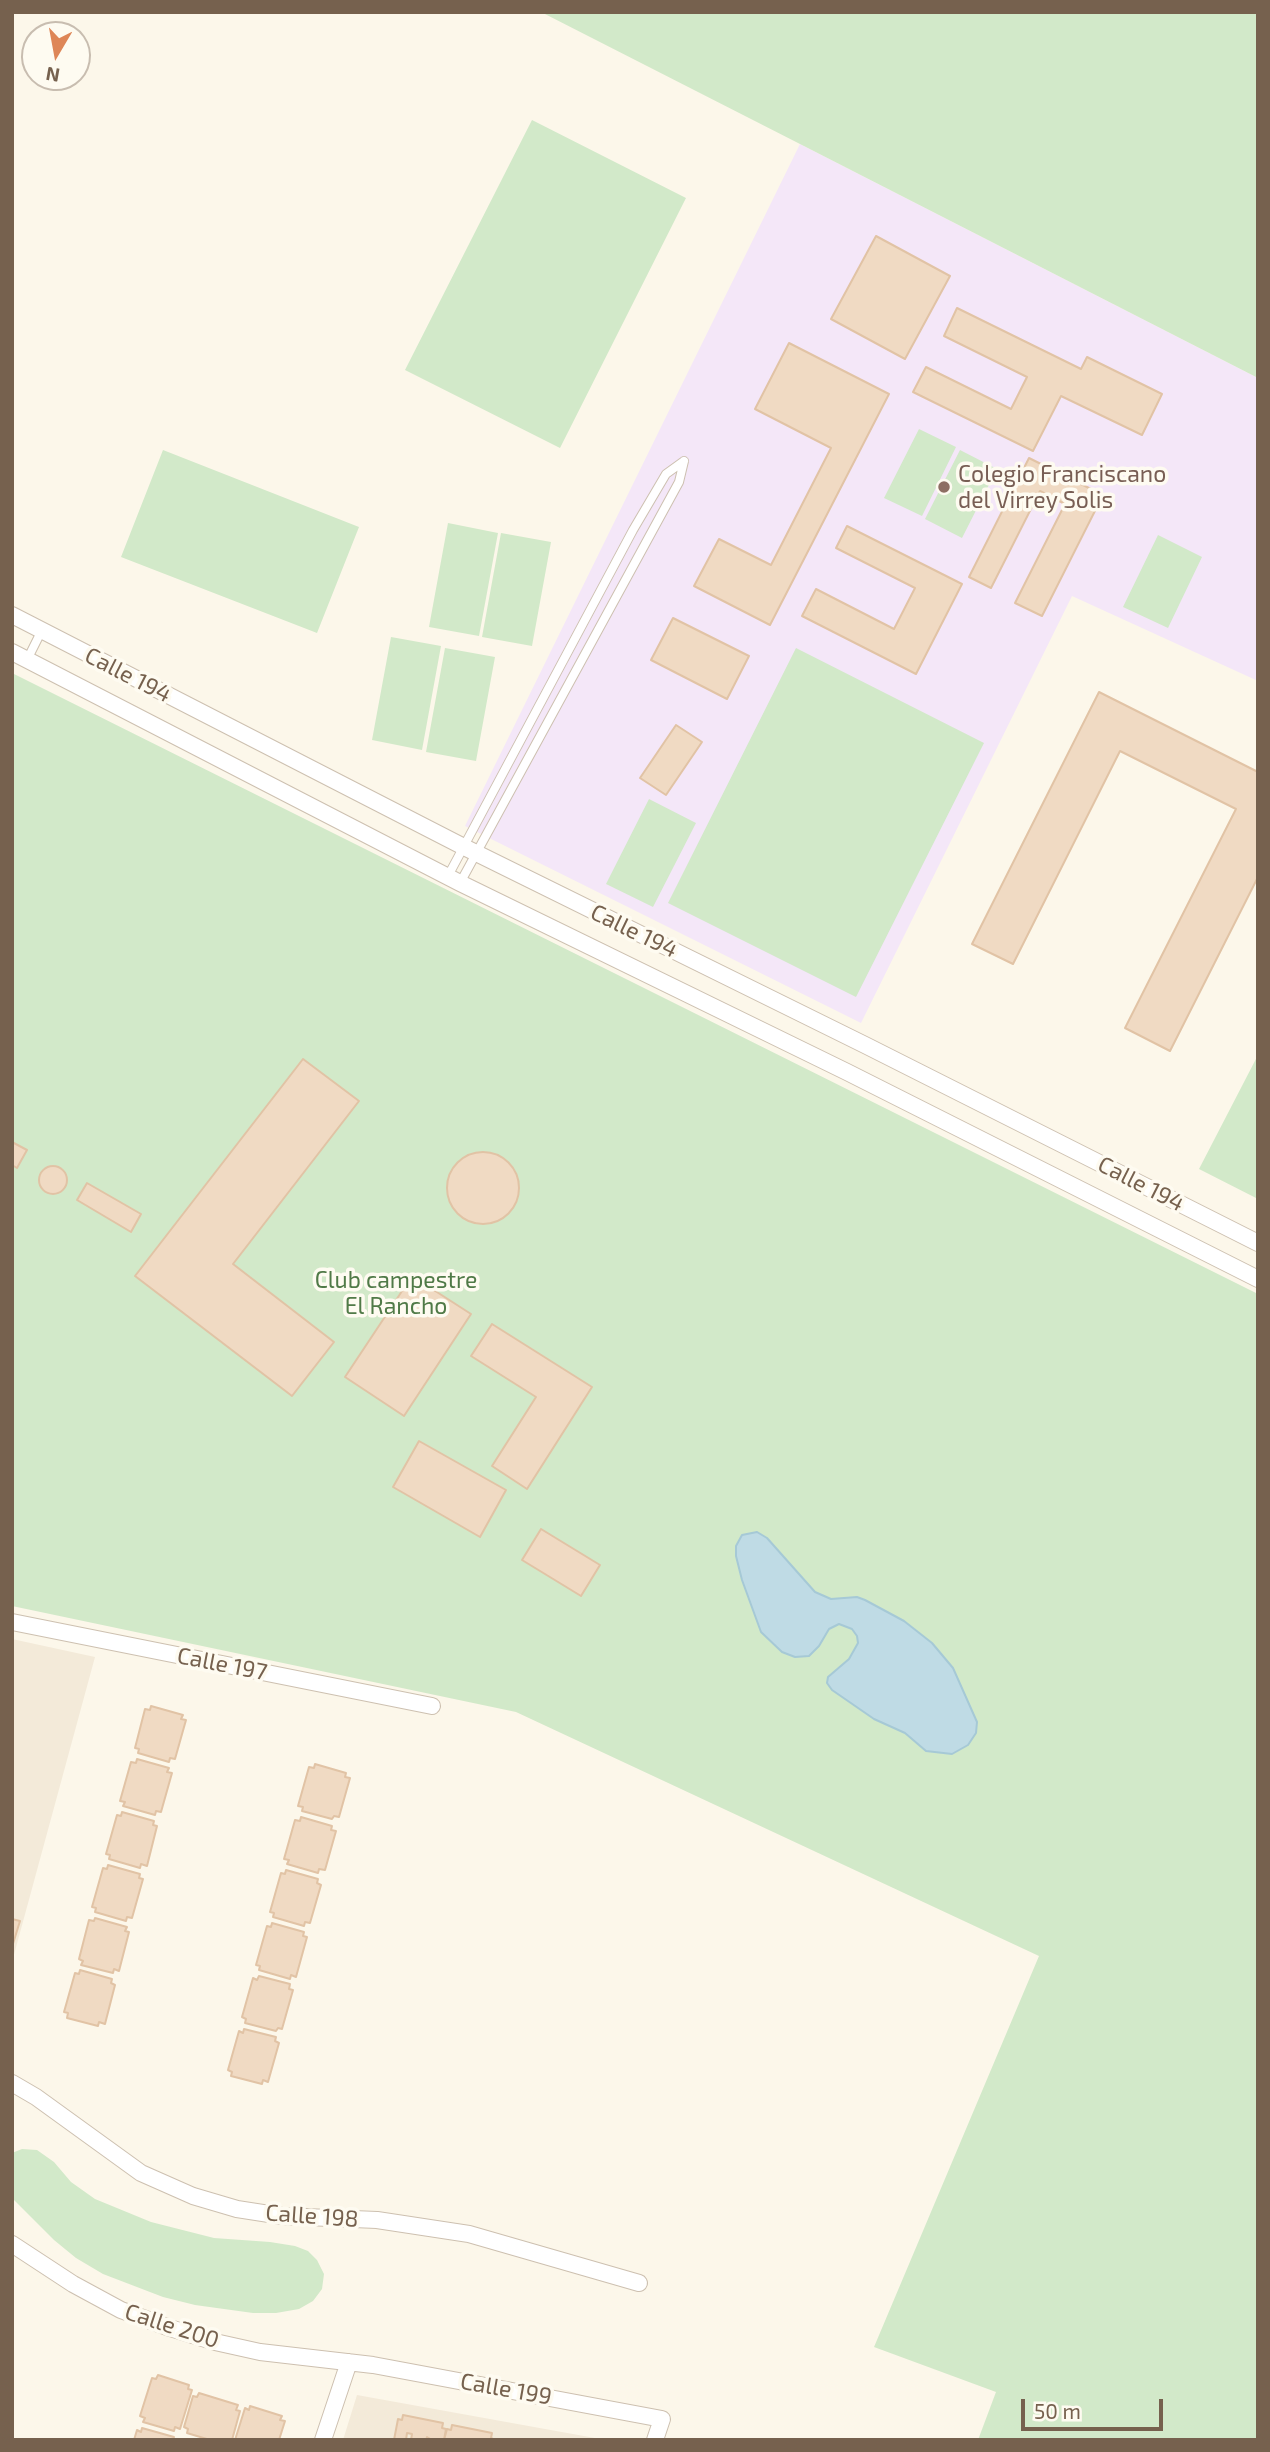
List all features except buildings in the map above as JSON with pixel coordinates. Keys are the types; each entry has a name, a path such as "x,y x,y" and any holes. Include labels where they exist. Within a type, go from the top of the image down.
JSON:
{"street":[{"name":"Calle 194","path":"12,615 470,850 1258,1243"},
{"name":"Calle 194","path":"20,656 454,880 847,1072 1258,1279"},
{"name":"Calle 197","path":"12,1622 432,1706"},
{"name":"Calle 198","path":"12,2083 47,2104 141,2173 193,2196 237,2209 282,2216 377,2220 469,2234 639,2283"},
{"name":"Calle 200","path":"12,2244 109,2304 170,2328 260,2352 349,2362"},
{"name":"Calle 199","path":"349,2362 662,2419 655,2440"},
{"path":"323,2440 349,2362"}],"lane":[{"path":"684,461 679,482 454,880 634,530 666,474 684,461"},
{"path":"20,656 42,630"}],"shaded area":[{"name":"Colegio Franciscano del Virrey Solis","path":"800,144 1258,378 1258,681 1072,596 861,1023 465,826"},
{"path":"12,1639 95,1657 12,1962"},
{"path":"357,2395 606,2440 343,2440"}],"green space":[{"path":"541,12 1258,12 1258,378 800,144"},
{"path":"532,120 686,198 560,448 405,370"},
{"path":"919,429 956,447 922,516 884,498"},
{"path":"163,450 359,527 317,633 121,557"},
{"path":"960,450 997,469 962,538 925,519"},
{"path":"448,523 498,533 479,636 429,627"},
{"path":"501,533 551,542 532,646 482,637"},
{"path":"1158,535 1202,557 1168,628 1123,607"},
{"path":"391,637 441,646 422,750 372,740"},
{"path":"445,648 495,657 476,761 426,752"},
{"path":"796,648 984,743 856,997 668,903"},
{"name":"Club campestre El Rancho","path":"12,673 1258,1294 1258,2440 978,2440 996,2392 874,2347 1039,1956 516,1712 12,1606"},
{"path":"649,799 696,823 653,907 606,884"},
{"path":"1258,1055 1258,1199 1199,1169"},
{"path":"22,2149 37,2150 54,2162 71,2182 95,2199 151,2222 214,2238 270,2242 308,2251 317,2260 324,2274 322,2289 313,2301 299,2309 253,2313 195,2305 163,2297 103,2274 76,2258 54,2240 12,2198 12,2153"}],"water":[{"path":"757,1532 767,1538 815,1592 831,1599 857,1597 865,1600 904,1621 932,1643 953,1668 977,1722 976,1733 968,1745 952,1754 926,1751 905,1733 874,1719 832,1690 827,1683 828,1677 849,1659 858,1643 852,1629 839,1624 829,1629 809,1656 795,1657 782,1652 761,1632 736,1556 736,1546 742,1535"}],"place":[{"name":"Colegio Franciscano del Virrey Solis","path":"944,487"}]}
